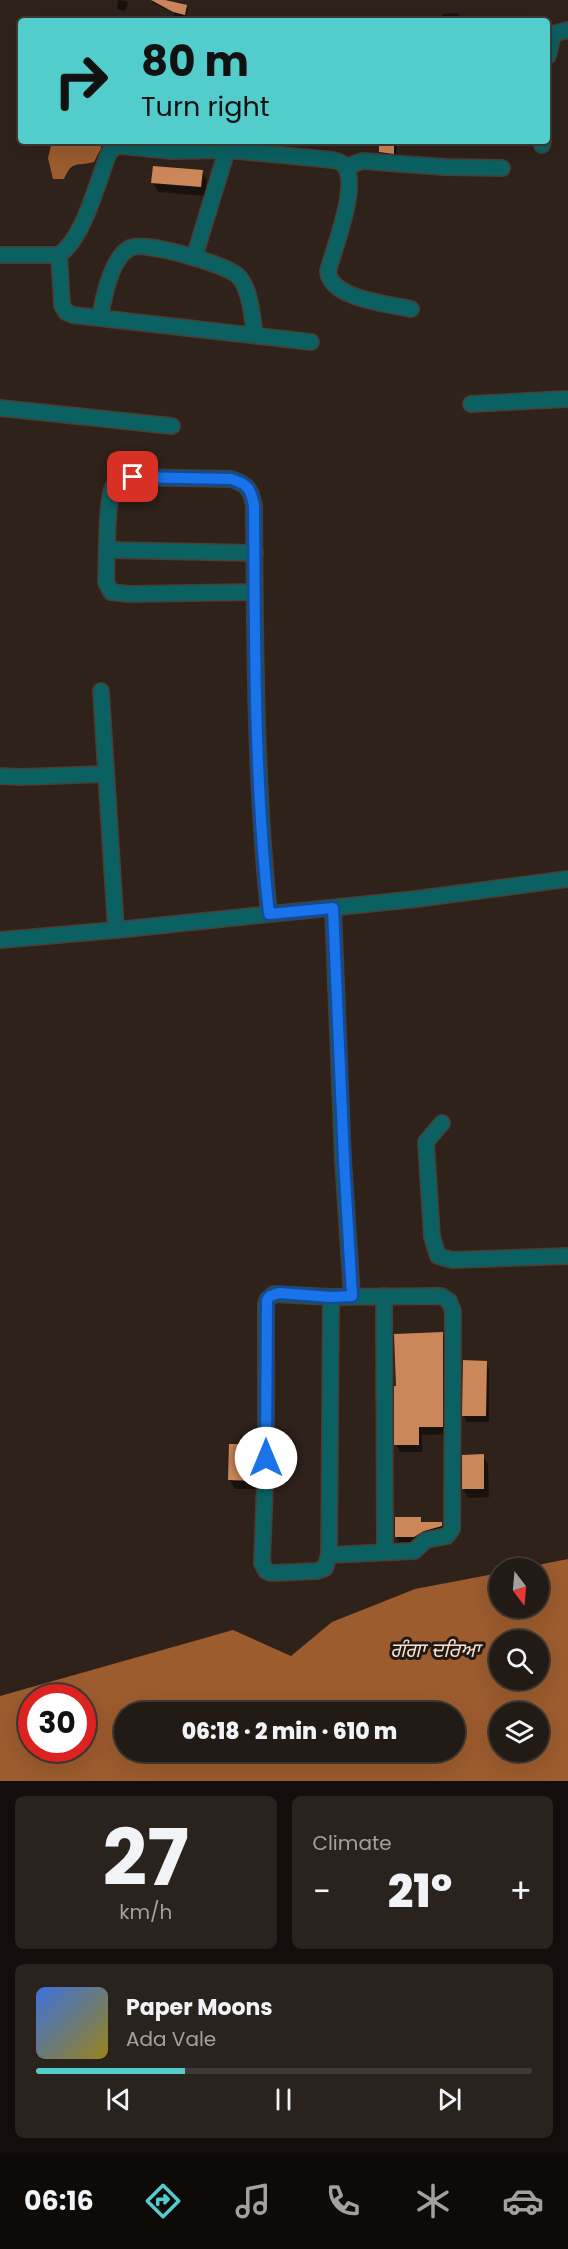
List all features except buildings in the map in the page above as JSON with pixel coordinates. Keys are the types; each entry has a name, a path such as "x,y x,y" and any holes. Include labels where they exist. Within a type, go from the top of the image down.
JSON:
{"street":[{"path":"550,47 553,34 568,30"},
{"path":"0,255 59,255 66,250 79,231 109,153 115,147 172,151 227,150 333,160 341,162 346,167 350,188 328,278 339,289 354,296 411,309"},
{"path":"194,258 227,150"},
{"path":"346,167 362,161 445,167 502,168"},
{"path":"100,318 106,287 122,256 130,248 150,247 194,258 239,276 244,284 255,335"},
{"path":"59,255 61,292 66,312 81,317 148,322 311,342"},
{"path":"471,404 568,399"},
{"path":"0,408 172,426"},
{"path":"255,592 128,594 111,592 106,582 109,509 114,485 123,479 133,477 231,479 244,483 251,491 254,506 258,762 262,851 269,914"},
{"path":"108,550 255,553"},
{"path":"101,691 116,930"},
{"path":"0,776 106,774"},
{"path":"0,940 333,908 568,879"},
{"path":"333,908 352,1296"},
{"path":"441,1123 426,1142 432,1237 438,1256 452,1260 568,1256"},
{"path":"329,1555 416,1550 426,1540 447,1536 452,1529 453,1311 449,1300 441,1296 331,1297 279,1293 270,1296 267,1300 266,1458 262,1558 267,1571 317,1571 325,1568 329,1555 331,1297"},
{"path":"384,1296 385,1552"}],"water":[{"path":"51,144 101,144 94,162 73,166 64,179 53,179 48,158"},
{"name":"ਗੰਗਾ ਦਰਿਆ","path":"568,1559 568,1781 0,1781 0,1696 18,1691 18,1762 96,1762 96,1684 42,1684 233,1630 291,1656 332,1622 415,1589 489,1575 489,1618 549,1618 549,1563"}],"route":[{"path":"133,477 231,479 244,483 251,491 254,506 257,750 262,851 269,914 333,908 352,1296 331,1297 279,1293 270,1296 267,1300 266,1458"}]}
